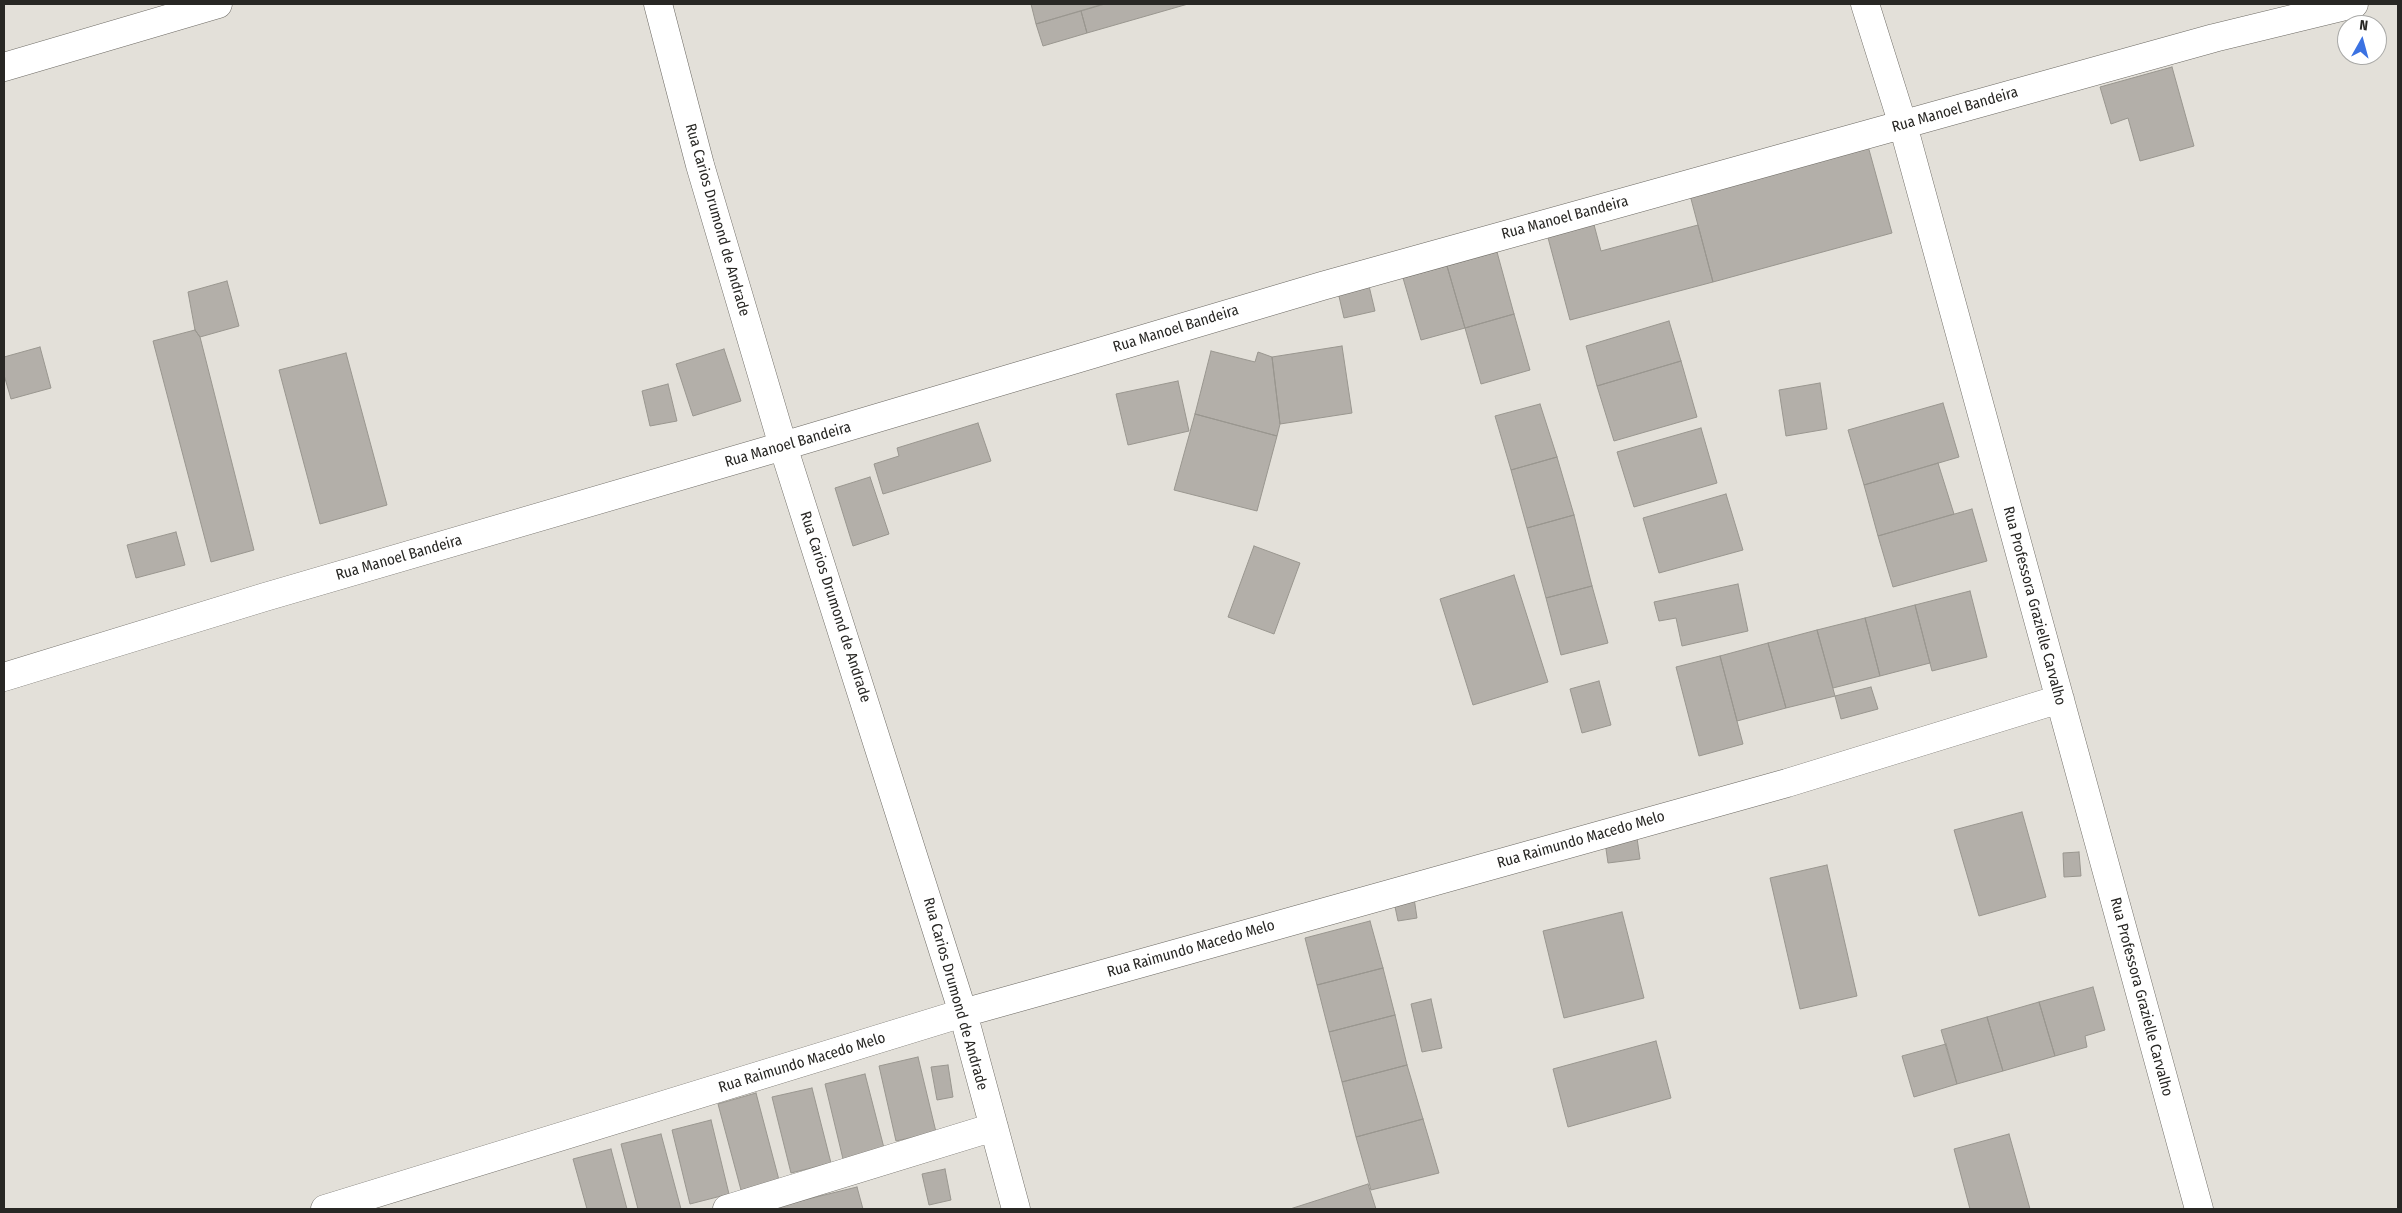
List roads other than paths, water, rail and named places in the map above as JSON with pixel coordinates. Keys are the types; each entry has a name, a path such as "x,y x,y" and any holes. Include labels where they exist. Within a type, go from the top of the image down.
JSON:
{"street":[{"path":"4,67 218,4"},
{"name":"Rua Carios Drumond de Andrade","path":"658,4 700,165 783,446 963,1013 1016,1209"},
{"name":"Rua Professora Grazielle Carvalho","path":"1865,4 1903,125 2199,1209"},
{"name":"Rua Manoel Bandeira","path":"4,677 265,597 1322,286 2214,38 2354,4"},
{"name":"Rua Raimundo Macedo Melo","path":"325,1209 963,1013 1778,785 2060,699"},
{"path":"727,1209 994,1127"}]}
